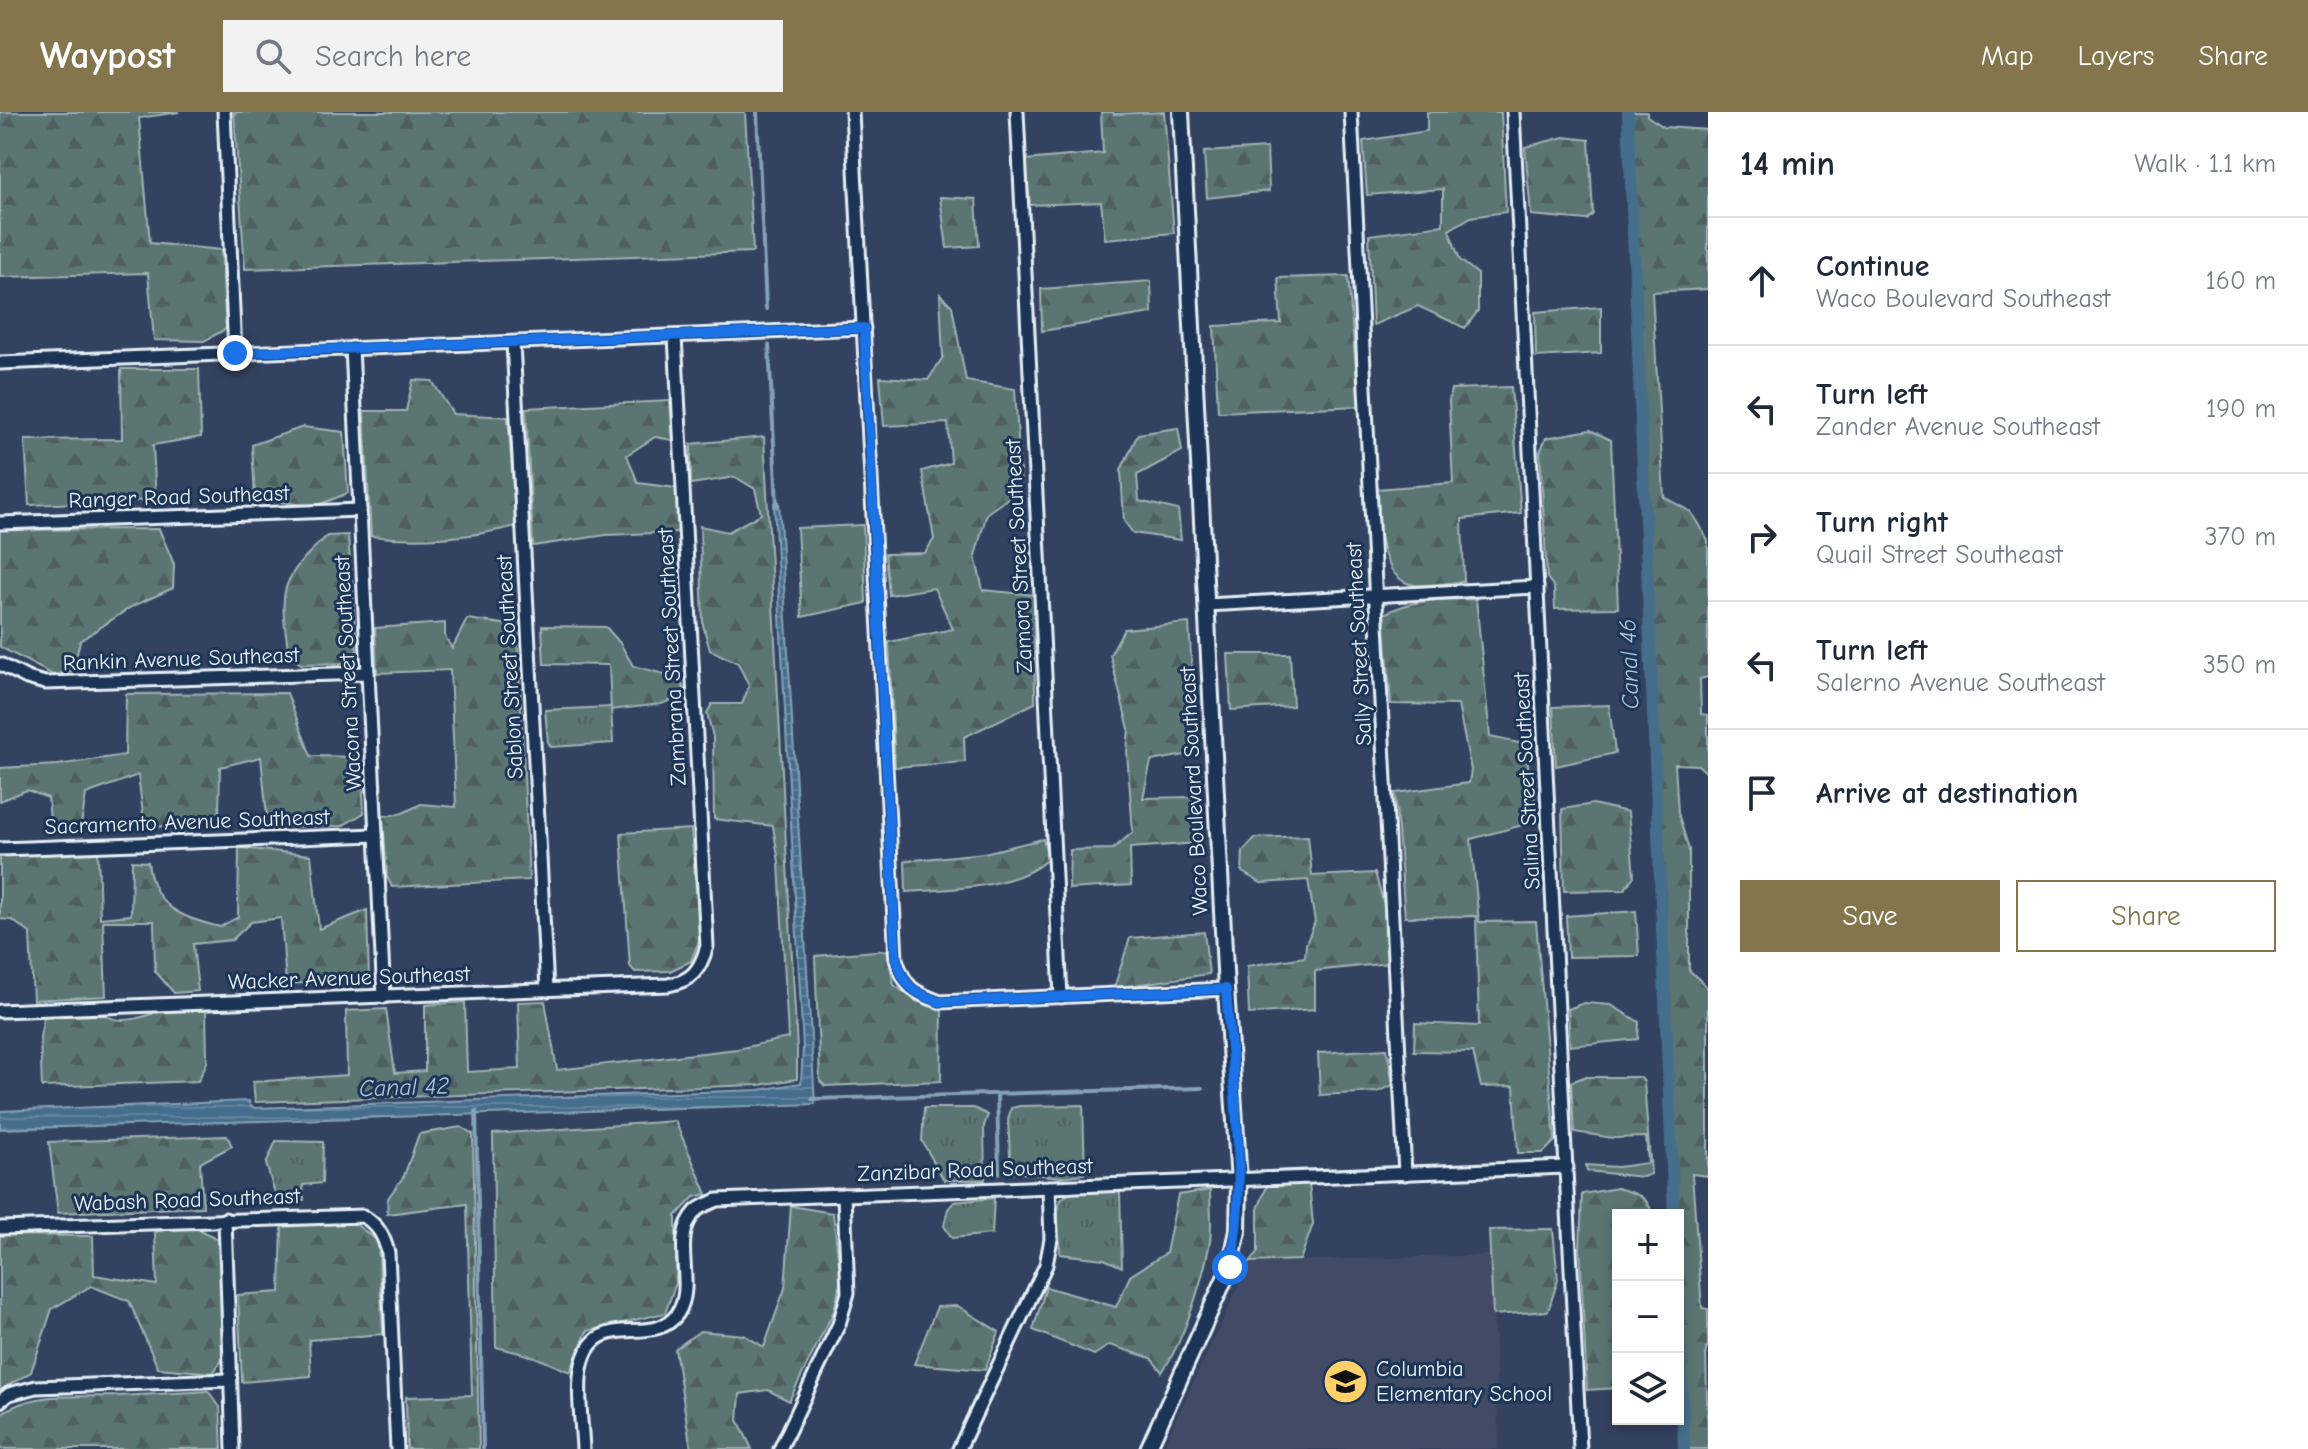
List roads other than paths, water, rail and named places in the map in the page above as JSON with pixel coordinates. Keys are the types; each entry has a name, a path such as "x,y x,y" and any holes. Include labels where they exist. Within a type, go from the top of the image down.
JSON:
{"street":[{"path":"224,112 235,353"},
{"path":"852,112 896,959 902,979 915,993 940,1002 1226,989"},
{"name":"Zamora Street Southeast","path":"1017,112 1061,997"},
{"name":"Waco Boulevard Southeast","path":"1148,1449 1230,1267 1238,1231 1239,1181 1226,989 1181,112"},
{"name":"Sally Street Southeast","path":"1351,112 1405,1174"},
{"name":"Salina Street Southeast","path":"1513,112 1580,1449"},
{"path":"0,363 864,328"},
{"name":"Zambrana Street Southeast","path":"675,336 707,946 696,973"},
{"name":"Sablon Street Southeast","path":"513,343 547,990"},
{"name":"Wacona Street Southeast","path":"352,348 384,997"},
{"name":"Ranger Road Southeast","path":"0,523 360,510"},
{"path":"1206,605 1537,587"},
{"name":"Rankin Avenue Southeast","path":"0,664 45,683 368,673"},
{"name":"Sacramento Avenue Southeast","path":"0,849 376,835"},
{"name":"Wacker Avenue Southeast","path":"0,1011 668,985 685,982 696,973"},
{"name":"Zanzibar Road Southeast","path":"583,1449 580,1371 586,1351 594,1339 613,1331 650,1329 663,1325 678,1313 684,1294 683,1239 687,1224 697,1210 717,1200 1567,1167"},
{"path":"959,1449 1046,1265 1051,1239 1049,1187"},
{"path":"780,1449 839,1324 848,1293 844,1195"},
{"name":"Wabash Road Southeast","path":"0,1228 346,1214 363,1216 373,1222 384,1236 388,1253 397,1449"},
{"path":"225,1219 233,1449"},
{"path":"0,1401 9,1394 36,1387 230,1380"}],"waterway":[{"path":"757,112 766,309"},
{"name":"Canal 46","path":"1628,112 1674,1209"},
{"path":"769,345 777,506"},
{"path":"812,1099 1202,1088"},
{"path":"997,1094 999,1173"},
{"path":"476,1111 483,1449"},
{"name":"Canal 46","path":"1680,1353 1684,1449"}],"place":[{"name":"Columbia Elementary School","path":"1345,1382"}],"water label":[{"name":"Canal 42","path":"404,1087"}]}
